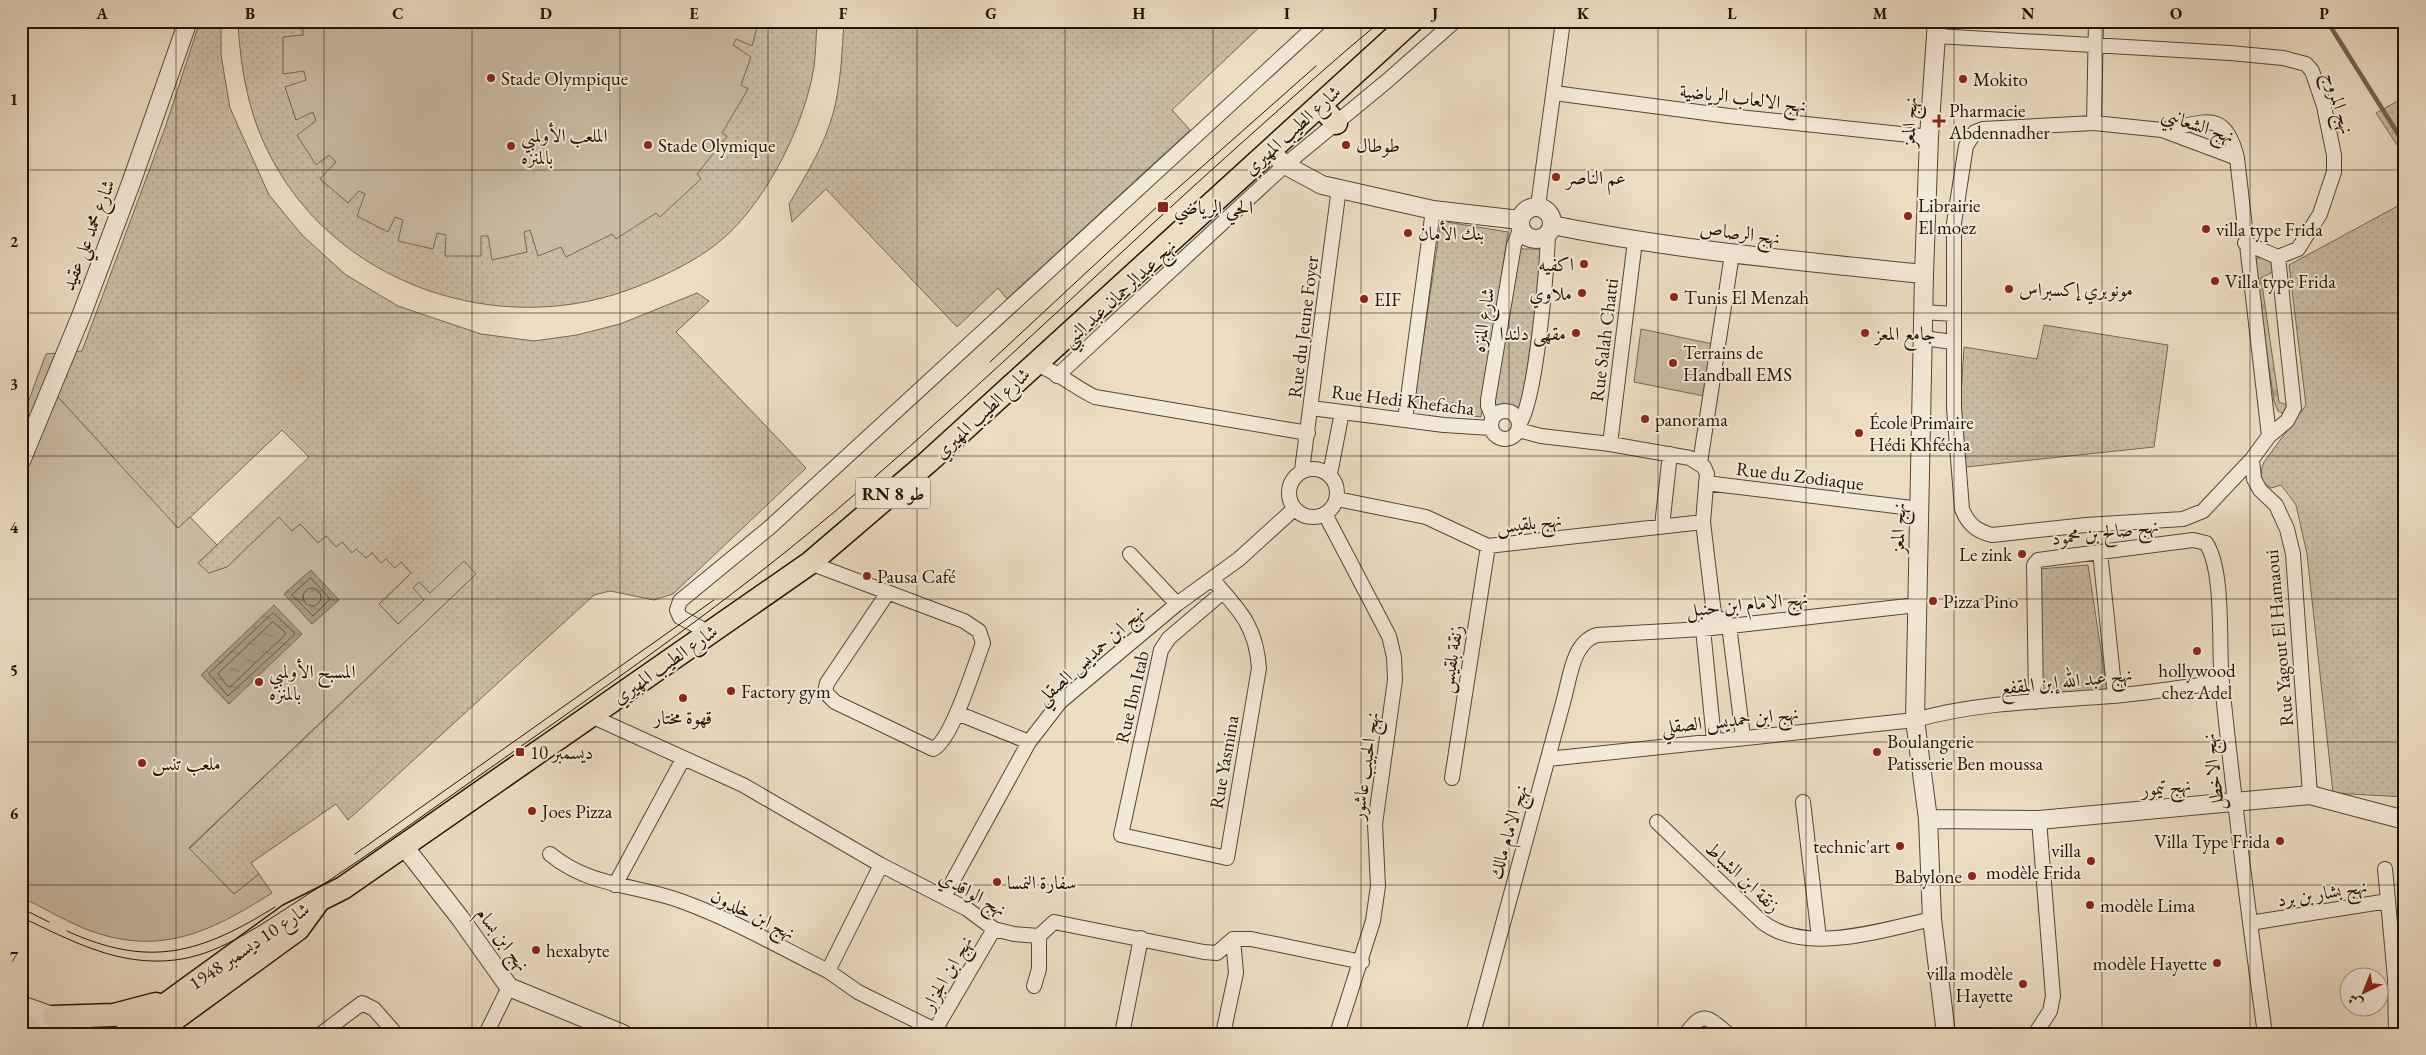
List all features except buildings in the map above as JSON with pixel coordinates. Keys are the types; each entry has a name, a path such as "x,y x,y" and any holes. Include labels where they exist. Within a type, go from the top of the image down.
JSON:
{"main road":[{"name":"شارع الطيب المهيري","path":"321,898 342,888 810,563 934,457 1035,365 1278,157 1320,105 1412,21"},
{"path":"1320,105 1336,123"},
{"name":"شارع 10 ديسمبر 1948","path":"125,1034 169,1000 289,915 321,898"},
{"name":"شارع 10 ديسمبر 1948","path":"154,1034 298,929 321,898"},
{"path":"51,1025 114,1015 169,1000"},
{"path":"21,1023 33,1034"}],"street":[{"name":"شارع محمد علي عقيد","path":"21,461 81,316 131,183 188,21"},
{"path":"710,633 680,617 677,610 680,601 769,528 1321,21"},
{"name":"نهج عبدالرحمان عبد النبي","path":"1057,376 1278,157 1336,123 1454,21"},
{"path":"1538,206 1563,21"},
{"path":"2094,123 2096,21"},
{"name":"نهج المروج","path":"1936,29 2095,46 2230,52 2302,62 2309,67 2324,106 2334,155 2334,172 2320,214 2298,248 2278,257"},
{"name":"نهج المعز","path":"1936,29 1929,138 1924,274 1915,720 1928,819 1932,919 1946,1034"},
{"name":"نهج الالعاب الرياضية","path":"1554,93 1729,116 1929,138"},
{"name":"نهج الشعانبي","path":"1953,314 1954,223 1966,146 1975,132 1983,129 2094,123 2162,130 2237,158 2245,243 2269,436"},
{"path":"2162,130 2206,123 2220,124 2227,129 2233,139 2237,158"},
{"name":"نهج الرصاص","path":"1278,157 1322,185 1433,210 1521,224 1528,236 1533,238 1543,237 1550,229 1732,254 1924,274"},
{"name":"Rue du Jeune Foyer","path":"1302,470 1312,408 1339,188"},
{"path":"1519,427 1516,417 1507,412 1497,414 1492,423 1493,434 1502,439 1513,437 1519,427 1526,413 1539,334 1551,216 1546,210 1538,206 1526,210 1521,224"},
{"path":"1405,420 1433,210"},
{"name":"شارع المنزه","path":"1492,423 1488,400 1514,245 1521,224"},
{"name":"Rue Salah Chatti","path":"1610,444 1635,241"},
{"path":"1923,312 1953,314 1954,408 1962,509 1966,520 1978,532 1992,535 2086,525 2183,519 2203,512 2252,459 2269,436 2286,421 2294,403 2278,257 2245,243"},
{"path":"1700,463 1732,254"},
{"path":"1923,338 1954,342"},
{"path":"1035,365 1042,366 1078,390 1095,397 1308,433"},
{"name":"Rue Hedi Khefacha","path":"1312,408 1405,420 1492,423"},
{"path":"1330,474 1342,412"},
{"path":"1519,427 1541,436 1610,444 1690,458 1700,463 1707,474 1703,522 1714,614 1702,629 1714,740"},
{"path":"1662,526 1670,454"},
{"name":"Rue Yagout El Hamaoui","path":"2252,459 2254,480 2260,490 2276,505 2287,529 2293,554 2310,795"},
{"path":"1312,468 1330,474 1337,486 1337,499 1325,514 1314,518 1303,515 1294,509 1289,499 1289,488 1294,477 1302,470 1312,468"},
{"name":"Rue du Zodiaque","path":"1706,484 1920,508"},
{"name":"نهج بلقيس","path":"1337,499 1426,517 1488,546 1703,522"},
{"name":"نهج ابن حمديس الصقلي","path":"944,897 1029,742 1060,702 1177,604 1239,559 1294,509"},
{"name":"نهج الحبيب عاشور","path":"1325,514 1390,636 1394,657 1392,708 1384,746 1375,824 1378,886 1373,921 1362,962 1337,1034"},
{"name":"نهج صالح بن محمود","path":"2036,702 2034,565 2038,560 2200,540"},
{"name":"نهج الاخطل","path":"2200,540 2206,543 2216,565 2222,682 2250,923 2266,1034"},
{"name":"زنقة بلقيس","path":"1452,778 1488,546"},
{"path":"2100,552 2115,696"},
{"path":"1130,554 1177,604"},
{"path":"810,563 887,594 964,621 979,631 983,643 957,713 938,746 930,749 835,702 825,692 827,683 887,594"},
{"name":"Rue Yasmina","path":"1121,835 1227,858 1259,668 1258,649 1253,631 1212,579"},
{"name":"Rue Ibn Itab","path":"1121,835 1161,650 1169,638 1223,592"},
{"name":"نهج الامام ابن حنبل","path":"1583,642 1597,635 1702,629 1917,605"},
{"path":"1714,614 1729,625 1744,736"},
{"name":"نهج الامام مالك","path":"1473,1034 1576,657 1583,642"},
{"name":"نهج عبد الله إبن المقفع","path":"1915,720 1935,714 2036,702 2115,696 2222,682"},
{"path":"957,713 1029,742"},
{"name":"نهج الواقدي","path":"591,716 743,785 881,865 966,909 994,929 1014,934 1038,936"},
{"name":"نهج ابن حمديس الصقلي","path":"1548,758 1744,736 1915,720"},
{"path":"615,885 684,759"},
{"name":"نهج تيمور","path":"1928,819 2038,820 2310,795 2405,820"},
{"path":"1804,802 1818,938"},
{"path":"2035,1034 2050,1011 2053,996 2038,820"},
{"name":"زنقة ابن الشباط","path":"1657,822 1773,930 1801,939 1818,938 1862,934 1932,919"},
{"name":"نهج ابن بسام","path":"403,846 460,918 509,987 623,1034"},
{"name":"نهج ابن خلدون","path":"550,854 579,873 615,885 679,900 710,912 828,971 858,992 938,1032"},
{"path":"828,971 881,865"},
{"path":"2385,869 2388,901"},
{"name":"نهج بشار بن برد","path":"2250,923 2388,901 2395,979 2396,1034"},
{"path":"1034,986 1039,969 1038,936 1054,922 1204,952 1217,953 1233,939 1252,939 1362,962"},
{"name":"نهج ابن الجزار","path":"938,1032 994,929"},
{"path":"1122,1034 1141,938"},
{"path":"1223,1034 1236,973 1233,939"},
{"path":"486,1034 509,987"},
{"path":"321,1034 362,1004 374,1009 396,1034"},
{"path":"21,1005 51,1025"},
{"path":"1686,1034 1696,1020 1703,1017 1711,1019 1728,1034"},
{"path":"21,1018 51,1025 69,1022 87,1034"}],"green space":[{"path":"200,21 221,21 221,55 230,108 269,195 302,235 346,275 398,306 481,334 534,341 577,335 620,324 697,293 709,301 676,332 806,468 673,594 654,600 610,591 594,595 348,820 336,804 251,863 259,874 234,894 189,849 476,574 430,594 419,582 424,600 398,624 379,604 411,573 401,562 395,568 336,547 318,543 300,524 292,531 279,518 227,567 209,574 198,563 309,457 282,430 178,529 57,396 71,352 82,351 165,128"},
{"name":"الملعب الأولمبي بالمنزه","path":"238,21 817,21 814,67 803,111 794,134 771,179 757,200 727,235 686,264 641,285 588,301 533,307 478,303 425,289 375,266 331,234 294,194 265,145 253,116 249,100"},
{"name":"الملعب الأولمبي بالمنزه","path":"280,21 759,21 752,46 736,39 733,45 751,57 741,85 748,89 722,133 727,136 697,174 701,179 660,217 656,213 616,239 612,234 566,257 561,247 538,256 530,230 524,232 527,252 492,260 488,236 481,236 481,256 445,256 446,235 437,233 433,249 398,241 403,220 395,217 388,232 357,216 365,194 359,191 348,203 320,179 336,162 329,155 316,165 297,135 316,121 313,112 296,120 285,87 306,80 304,71 283,74 283,37 303,35 303,29 279,26"},
{"path":"844,21 1266,21 1172,110 1190,130 1007,299 998,288 957,327 826,189 792,222 789,204 820,149 836,103"},
{"path":"2405,97 2405,157 2376,113"},
{"path":"2405,202 2405,797 2333,793 2307,554 2296,505 2281,485 2271,488 2265,483 2261,470 2264,462 2306,405 2289,265"},
{"path":"1441,221 1508,232 1481,417 1413,409"},
{"path":"1516,243 1523,249 1545,249 1520,417 1514,411 1507,409 1492,411"},
{"path":"2264,256 2270,260 2273,272 2261,278 2279,402 2290,406 2286,412 2282,413 2278,411 2274,401 2254,267 2257,258"},
{"path":"2044,325 2168,345 2154,447 1966,467 1960,412 1964,347 2037,359"},
{"name":"Terrains de Handball EMS","path":"1641,329 1713,344 1704,396 1634,382"},
{"path":"71,352 57,396 178,528 190,517 217,545 198,563 209,573 227,567 279,517 292,531 300,524 318,543 326,536 336,547 342,542 352,553 356,549 366,558 372,553 381,563 386,559 395,568 401,562 411,573 379,604 398,624 424,600 413,588 419,582 430,593 464,561 476,574 189,848 234,894 259,874 272,893 226,920 204,930 182,937 159,941 135,941 110,937 67,921 21,897 21,421 46,354"},
{"path":"2088,565 2107,690 2042,697 2039,569"}],"water":[{"path":"311,570 339,600 312,624 284,594"},
{"path":"274,605 302,634 229,704 201,675"}],"waterway":[{"path":"2327,21 2405,145"}],"tram line":[{"path":"21,917 76,943 114,956 154,961 175,960 206,953 235,940 327,882 600,691 811,532 910,446 1198,182 1381,21"},
{"path":"990,362 1161,203 1316,66"},
{"path":"355,854 714,600"},
{"path":"67,931 97,943 124,950 174,951 199,945 223,936 275,907"},
{"path":"21,908 49,922"}],"place":[{"name":"Stade Olympique","path":"491,78"},
{"name":"Mokito","path":"1963,79"},
{"name":"Pharmacie Abdennadher","path":"1939,121"},
{"name":"Stade Olymique","path":"648,145"},
{"name":"طوطال","path":"1346,145"},
{"name":"الملعب الأولمبي بالمنزه","path":"511,146"},
{"name":"عم الناصر","path":"1556,177"},
{"name":"الحي الرياضي","path":"1163,207"},
{"name":"Librairie El moez","path":"1908,216"},
{"name":"villa type Frida","path":"2206,229"},
{"name":"بنك الأمان","path":"1408,233"},
{"name":"اكفيه","path":"1584,264"},
{"name":"Villa type Frida","path":"2215,281"},
{"name":"مونوبري إكسبراس","path":"2009,289"},
{"name":"ملاوي","path":"1582,293"},
{"name":"Tunis El Menzah","path":"1674,297"},
{"name":"EIF","path":"1364,299"},
{"name":"مقهى دلندا","path":"1576,333"},
{"name":"جامع المعز","path":"1865,333"},
{"name":"Terrains de Handball EMS","path":"1673,363"},
{"name":"panorama","path":"1645,419"},
{"name":"École Primaire Hédi Khfécha","path":"1859,433"},
{"name":"Le zink","path":"2022,554"},
{"name":"Pausa Café","path":"867,576"},
{"name":"Pizza Pino","path":"1933,601"},
{"name":"hollywood chez Adel","path":"2197,651"},
{"name":"المسبح الأولمبي بالمنزه","path":"259,682"},
{"name":"Factory gym","path":"731,691"},
{"name":"قهوة مختار","path":"683,698"},
{"name":"10 ديسمبر","path":"520,752"},
{"name":"Boulangerie Patisserie Ben moussa","path":"1877,752"},
{"name":"ملعب تنس","path":"142,763"},
{"name":"Joes Pizza","path":"532,811"},
{"name":"Villa Type Frida","path":"2280,841"},
{"name":"technic'art","path":"1900,846"},
{"name":"villa modèle Frida","path":"2091,861"},
{"name":"Babylone","path":"1972,876"},
{"name":"سفارة النمسا","path":"997,882"},
{"name":"modèle Lima","path":"2090,905"},
{"name":"hexabyte","path":"536,950"},
{"name":"modèle Hayette","path":"2217,963"},
{"name":"villa modèle Hayette","path":"2023,984"}]}
